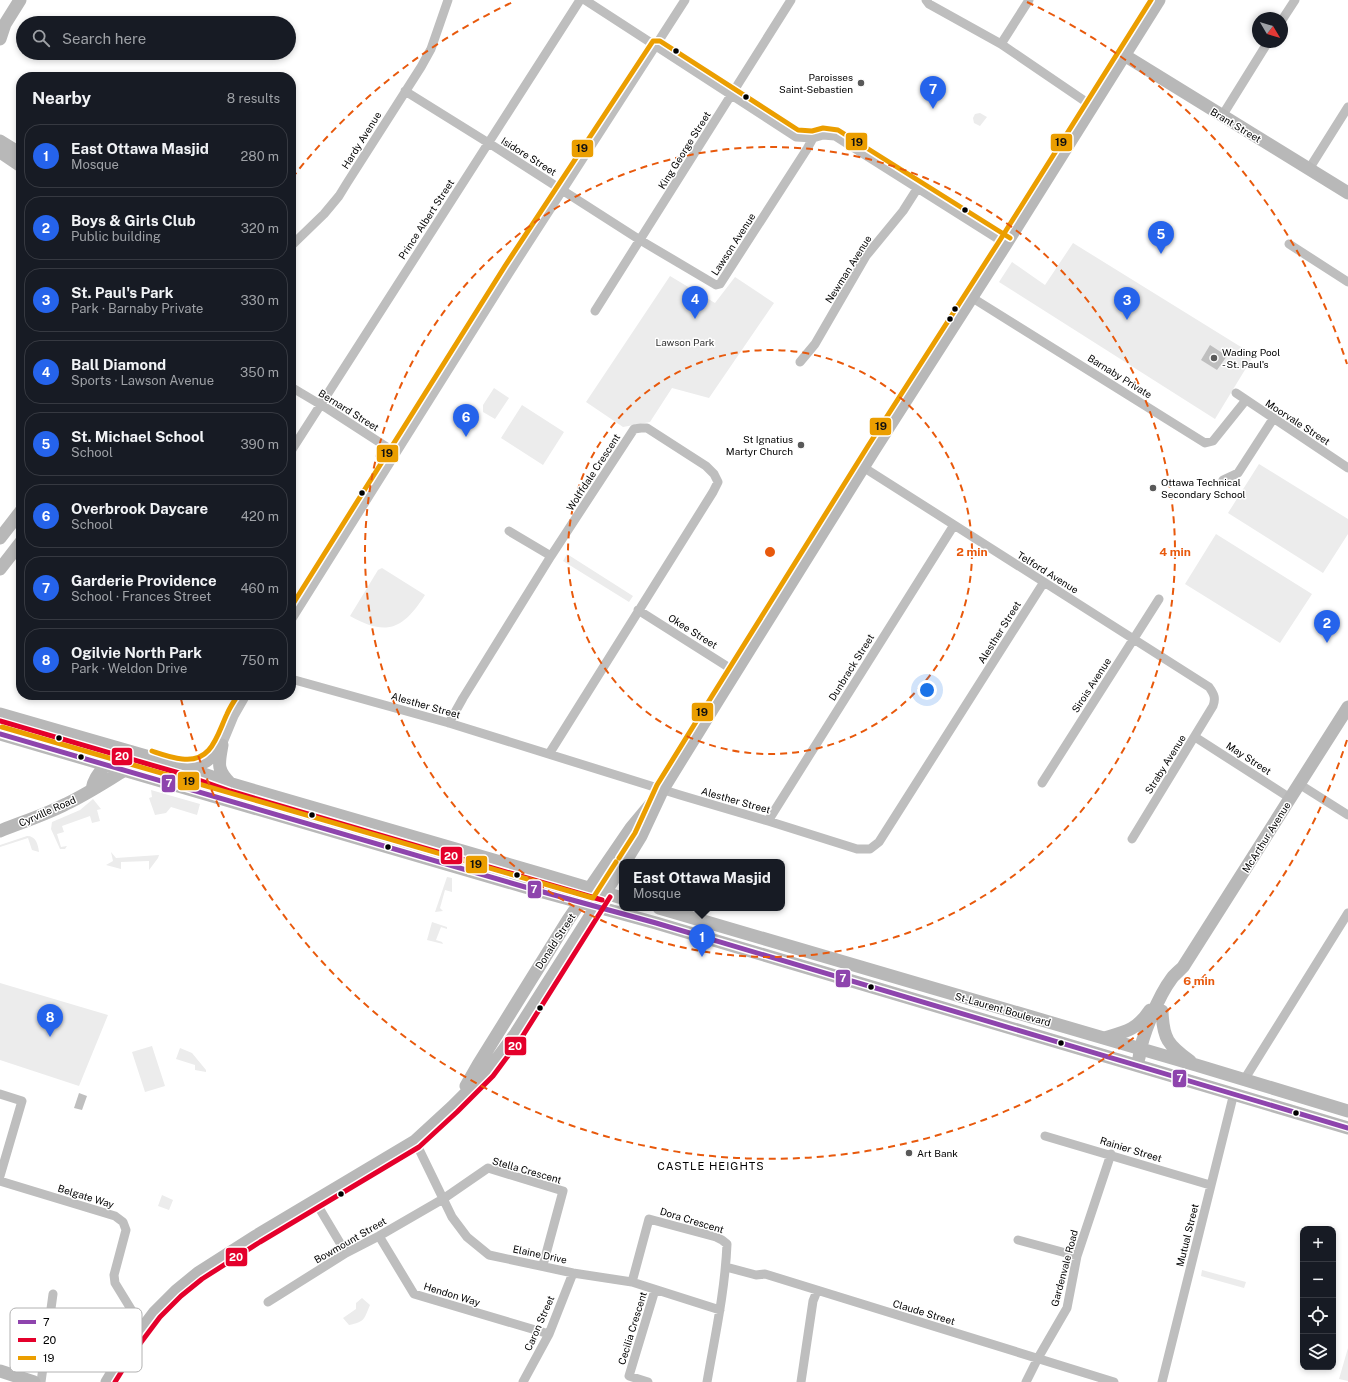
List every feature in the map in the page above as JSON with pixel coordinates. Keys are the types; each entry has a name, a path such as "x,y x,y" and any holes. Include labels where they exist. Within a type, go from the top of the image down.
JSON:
{"main road":[{"path":"0,39 3,26 20,0"},
{"name":"Donald Street","path":"627,859 641,836 663,789 863,467 1006,244 1159,0"},
{"name":"Brant Street","path":"1124,55 1348,193"},
{"path":"0,141 16,151"},
{"path":"0,152 16,163"},
{"path":"0,538 16,517"},
{"path":"0,569 16,548"},
{"name":"McArthur Avenue","path":"1143,1051 1180,979 1183,968 1348,707"},
{"path":"1,714 181,766 232,784 545,874 619,897"},
{"name":"St-Laurent Boulevard","path":"0,734 596,906 1138,1066 1347,1125"},
{"path":"181,766 200,765 212,757 222,745"},
{"path":"222,745 219,769 232,784"},
{"path":"92,789 93,782 115,748"},
{"name":"Cyrville Road","path":"0,831 65,805 92,789 99,787 125,770"},
{"name":"Donald Street","path":"459,1100 478,1065 507,1021 548,952 630,828 663,789"},
{"name":"Donald Street","path":"143,1327 155,1312 176,1291 198,1273 415,1141 444,1116 488,1071 516,1033 619,870"},
{"name":"St-Laurent Boulevard","path":"669,911 1348,1111"},
{"name":"McArthur Avenue","path":"1138,1066 1161,996 1172,977 1183,968"},
{"path":"1104,1038 1125,1033 1136,1026 1145,1018 1161,996"},
{"path":"1162,1012 1163,1029 1166,1039 1179,1053 1196,1065"},
{"path":"0,1371 34,1382"},
{"name":"Donald Street","path":"107,1382 113,1372"}],"street":[{"name":"Hardy Avenue","path":"296,241 324,214 339,196 421,67 437,35 448,0"},
{"name":"Prince Albert Street","path":"296,443 580,0"},
{"path":"585,0 732,94 796,137 813,138 823,135 835,136 1006,244"},
{"path":"296,612 511,270 685,0"},
{"name":"King George Street","path":"595,311 791,0"},
{"path":"926,0 929,4 1001,44 1092,106"},
{"path":"1001,44 1029,0"},
{"path":"1287,12 1295,0"},
{"path":"1222,116 1264,48"},
{"name":"Isidore Street","path":"405,91 640,240"},
{"path":"1309,169 1348,107"},
{"name":"Lawson Avenue","path":"640,240 716,285 720,284 813,138"},
{"name":"Newman Avenue","path":"800,362 815,344 866,256 903,211 917,189"},
{"path":"1289,244 1348,282"},
{"name":"Barnaby Private","path":"972,297 1204,443 1213,441 1246,400"},
{"name":"Bernard Street","path":"296,390 396,453"},
{"name":"Moorvale Street","path":"1236,393 1348,468"},
{"path":"1224,480 1238,473 1273,419"},
{"name":"Wolffdale Crescent","path":"449,723 551,556 634,429 647,428 706,466 714,474 718,482 548,754"},
{"name":"Telford Avenue","path":"863,467 1209,687 1214,694 1215,700"},
{"name":"Dunbrack Street","path":"768,820 954,525"},
{"path":"509,531 551,556"},
{"name":"Alesther Street","path":"296,680 449,723 768,820 857,849 870,849 879,842 1044,582"},
{"name":"Sirois Avenue","path":"1042,783 1159,599"},
{"name":"Okee Street","path":"638,610 736,672"},
{"path":"222,745 234,716 243,700"},
{"name":"Straby Avenue","path":"1132,839 1195,738 1214,706 1215,700"},
{"name":"May Street","path":"1195,738 1290,798"},
{"path":"1299,784 1348,815"},
{"path":"1244,1080 1348,912"},
{"name":"Mutual Street","path":"1162,1382 1234,1093"},
{"path":"0,1094 22,1101 0,1176"},
{"name":"Rainier Street","path":"1045,1136 1111,1154 1210,1185"},
{"name":"Elaine Drive","path":"415,1141 452,1217 467,1237 489,1255 632,1282 720,1310"},
{"name":"Gardenvale Road","path":"1026,1382 1066,1308 1077,1256 1111,1154"},
{"name":"Stella Crescent","path":"443,1199 488,1168 563,1191 543,1265"},
{"name":"Belgate Way","path":"0,1181 115,1216 124,1222 126,1230 114,1275 115,1283 130,1308"},
{"name":"Bowmount Street","path":"268,1302 346,1253 443,1199"},
{"path":"315,1201 346,1253"},
{"name":"Dora Crescent","path":"632,1282 649,1219 722,1240 727,1244 726,1267 720,1310"},
{"name":"Hendon Way","path":"379,1236 414,1294 549,1334"},
{"path":"1018,1240 1077,1256"},
{"name":"Claude Street","path":"726,1267 756,1275 764,1274 1114,1382"},
{"name":"Caron Street","path":"523,1382 549,1334 573,1272"},
{"name":"Cecilia Crescent","path":"648,1382 629,1376 655,1290"},
{"path":"801,1382 813,1301 817,1291"},
{"path":"51,1308 53,1294"},
{"path":"707,1382 720,1310"},
{"path":"41,1382 42,1372"}],"green space":[{"path":"980,113 987,117 980,126 974,123 973,118 975,114"},
{"path":"1073,243 1254,355 1215,419 999,282 1012,262 1045,285"},
{"name":"Lawson Park","path":"670,276 715,303 735,277 774,303 709,398 672,388 650,422 623,427 586,402"},
{"path":"494,388 509,398 495,419 483,412 483,405"},
{"path":"522,405 564,432 543,465 501,438"},
{"path":"1259,464 1348,519 1348,534 1323,573 1228,513"},
{"path":"1216,534 1312,594 1280,643 1185,584"},
{"path":"567,554 633,596 629,602 563,561"},
{"path":"382,568 425,595 409,616 393,626 384,628 363,623 350,616 378,570"},
{"path":"151,790 200,804 197,815 171,807 166,813 155,815 149,798 152,797"},
{"path":"93,799 101,809 97,810 100,821 92,823 90,816 62,826 64,832 57,834 61,847 67,846 65,849 60,849 51,829 52,822 80,810"},
{"path":"27,836 33,837 37,843 39,852 32,850 28,838 0,847 0,845"},
{"path":"111,852 116,858 159,855 149,870 149,861 121,862 121,869 106,865 113,861"},
{"path":"447,877 452,878 452,892 445,890 440,908 443,911 435,912"},
{"path":"432,922 447,927 447,929 441,927 436,940 442,942 443,944 427,940"},
{"path":"0,983 108,1015 79,1086 0,1060"},
{"path":"152,1046 165,1086 145,1092 132,1052"},
{"path":"180,1048 192,1053 206,1072 195,1070 195,1065 176,1059"},
{"path":"162,1195 173,1200 169,1210 158,1206"},
{"path":"1202,1270 1246,1282 1244,1288 1201,1276"},
{"path":"362,1298 370,1305 366,1314 358,1323 349,1325 343,1318 356,1309 356,1303"},
{"path":"1348,1348 1348,1381 1339,1379"}],"shaded area":[{"name":"Wading Pool - St. Paul's","path":"1210,345 1227,356 1217,370 1201,360"},
{"path":"79,1093 87,1096 82,1110 74,1108"}],"transit line":[{"name":"19","path":"619,858 635,833 657,785 712,696 868,446 1151,0"},
{"name":"19","path":"296,599 505,266 653,41 660,41 798,130 812,131 823,128 838,130 1010,238"},
{"name":"19","path":"152,751 182,759 200,757 212,746 235,700"},
{"name":"20","path":"0,721 179,773 230,791 602,900"},
{"name":"19","path":"2,727 593,898 616,862"},
{"name":"7","path":"0,734 525,887 656,923 1348,1128"},
{"name":"20","path":"142,1341 160,1317 181,1296 202,1279 260,1242 419,1147 457,1112 493,1076 522,1037 610,897"},
{"name":"20","path":"115,1382 121,1372"}],"place":[{"name":"Paroisses Saint-Sebastien","path":"861,83"},
{"name":"Garderie Providence","path":"933,109"},
{"name":"St. Michael School","path":"1161,254"},
{"name":"Ball Diamond","path":"695,319"},
{"name":"St. Paul's Park","path":"1127,320"},
{"name":"Wading Pool - St. Paul's","path":"1214,358"},
{"name":"Overbrook Daycare","path":"466,437"},
{"name":"St Ignatius Martyr Church","path":"801,445"},
{"name":"Ottawa Technical Secondary School","path":"1153,488"},
{"name":"Boys & Girls Club","path":"1327,643"},
{"name":"East Ottawa Masjid","path":"702,957"},
{"name":"Ogilvie North Park","path":"50,1037"},
{"name":"Art Bank","path":"909,1153"}],"district":[{"name":"CASTLE HEIGHTS","path":"711,1166"}]}
